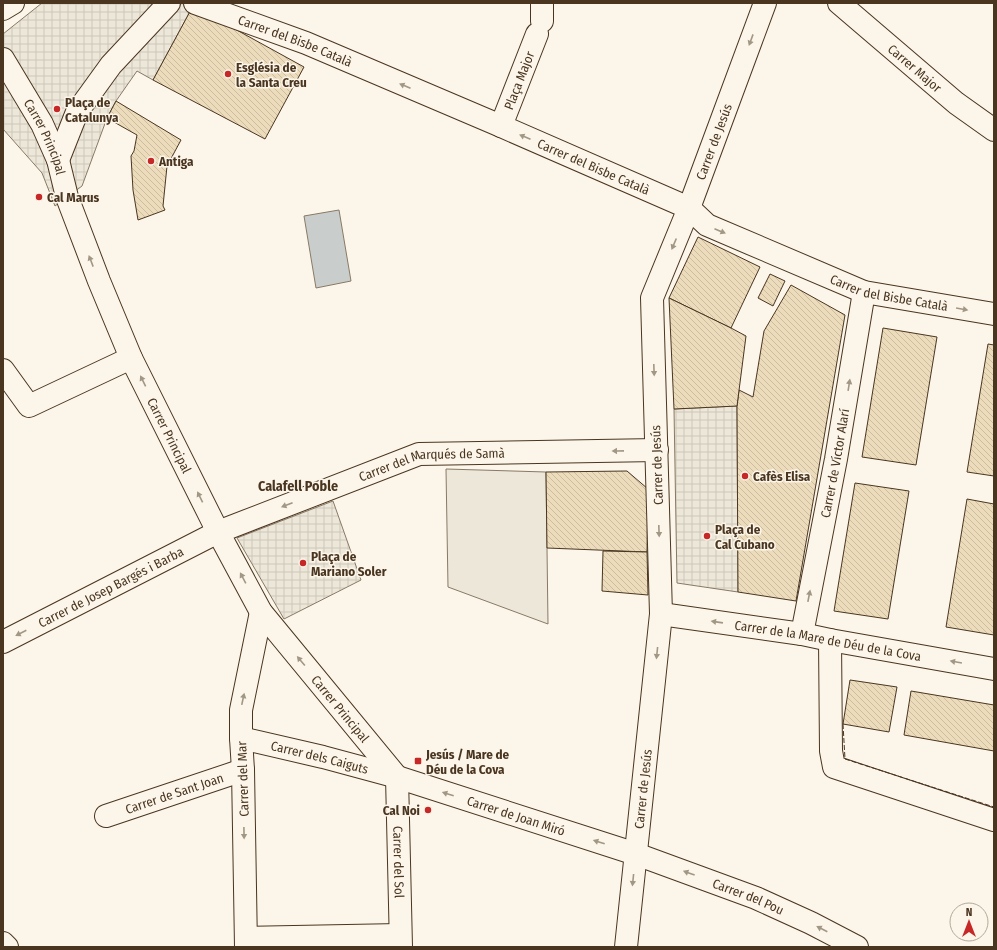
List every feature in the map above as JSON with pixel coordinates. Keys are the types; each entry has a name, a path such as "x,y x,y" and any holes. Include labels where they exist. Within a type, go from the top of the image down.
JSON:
{"street":[{"path":"3,9 13,3"},
{"path":"58,160 77,112 111,64 169,3"},
{"name":"Carrer del Bisbe Català","path":"195,3 306,43 501,126 689,208 707,225 864,292 994,314"},
{"name":"Carrer de Jesús","path":"626,947 661,614 652,298 689,208 765,3"},
{"name":"Carrer Major","path":"839,3 956,103 994,130"},
{"name":"Plaça Major","path":"501,126 540,19"},
{"name":"Carrer Principal","path":"3,59 42,124 58,160 67,197 99,282 131,358 218,532 261,612 397,777"},
{"name":"Carrer de Víctor Alarí","path":"802,634 836,459 864,292"},
{"path":"3,370 29,406 131,358"},
{"name":"Carrer del Marqués de Samà","path":"218,532 419,454 657,450"},
{"name":"Carrer de Josep Bargés i Barba","path":"3,642 218,532"},
{"name":"Carrer del Mar","path":"246,943 241,710 261,612"},
{"name":"Carrer de la Mare de Déu de la Cova","path":"661,614 802,634 994,669"},
{"path":"830,640 831,751 834,768 994,820"},
{"name":"Carrer dels Caiguts","path":"241,738 323,757 397,777"},
{"name":"Carrer de Sant Joan","path":"106,816 243,770"},
{"name":"Carrer de Joan Miró","path":"397,777 636,854"},
{"name":"Carrer del Sol","path":"397,777 400,941"},
{"name":"Carrer del Pou","path":"636,854 756,898 856,947"},
{"path":"246,943 400,941"},
{"path":"3,944 7,947"}],"shaded area":[{"name":"Plaça de Catalunya","path":"42,3 197,3 193,6 153,80 137,71 116,101 107,118 82,186 55,206 42,173 3,129 3,34"},
{"path":"339,210 351,281 316,288 304,216"},
{"name":"Plaça de Cal Cubano","path":"737,406 738,592 677,583 674,409"},
{"path":"446,469 546,472 548,624 448,587"},
{"name":"Plaça de Mariano Soler","path":"333,501 361,580 284,619 237,538"}],"building":[{"name":"Església de la Santa Creu","path":"193,6 304,67 265,139 153,80"},
{"name":"Antiga","path":"116,101 181,140 167,166 163,206 165,210 138,220 133,190 131,156 134,151 137,135 107,118"},
{"path":"698,237 760,267 731,328 669,298"},
{"path":"770,274 785,281 773,306 758,298"},
{"path":"791,285 845,315 796,601 738,592 737,406 739,390 753,397 764,331"},
{"path":"669,298 746,336 737,406 674,409"},
{"path":"883,328 937,337 916,465 862,457"},
{"path":"988,344 994,345 994,476 967,472"},
{"path":"627,471 648,489 647,552 547,548 546,472"},
{"path":"855,483 909,491 888,619 834,611"},
{"path":"967,499 994,504 994,635 946,627"},
{"path":"603,551 647,552 648,595 602,591"},
{"path":"850,680 897,687 889,732 843,724"},
{"path":"911,691 994,705 994,751 904,735"}],"fence":[{"path":"843,724 845,759 994,807"}],"place":[{"name":"Església de la Santa Creu","path":"228,74"},
{"name":"Plaça de Catalunya","path":"57,109"},
{"name":"Antiga","path":"151,161"},
{"name":"Cal Marus","path":"39,197"},
{"name":"Cafès Elisa","path":"745,476"},
{"name":"Plaça de Cal Cubano","path":"707,536"},
{"name":"Plaça de Mariano Soler","path":"303,563"},
{"name":"Jesús / Mare de Déu de la Cova","path":"418,761"},
{"name":"Cal Noi","path":"428,810"}],"district":[{"name":"Calafell Poble","path":"298,486"}]}
